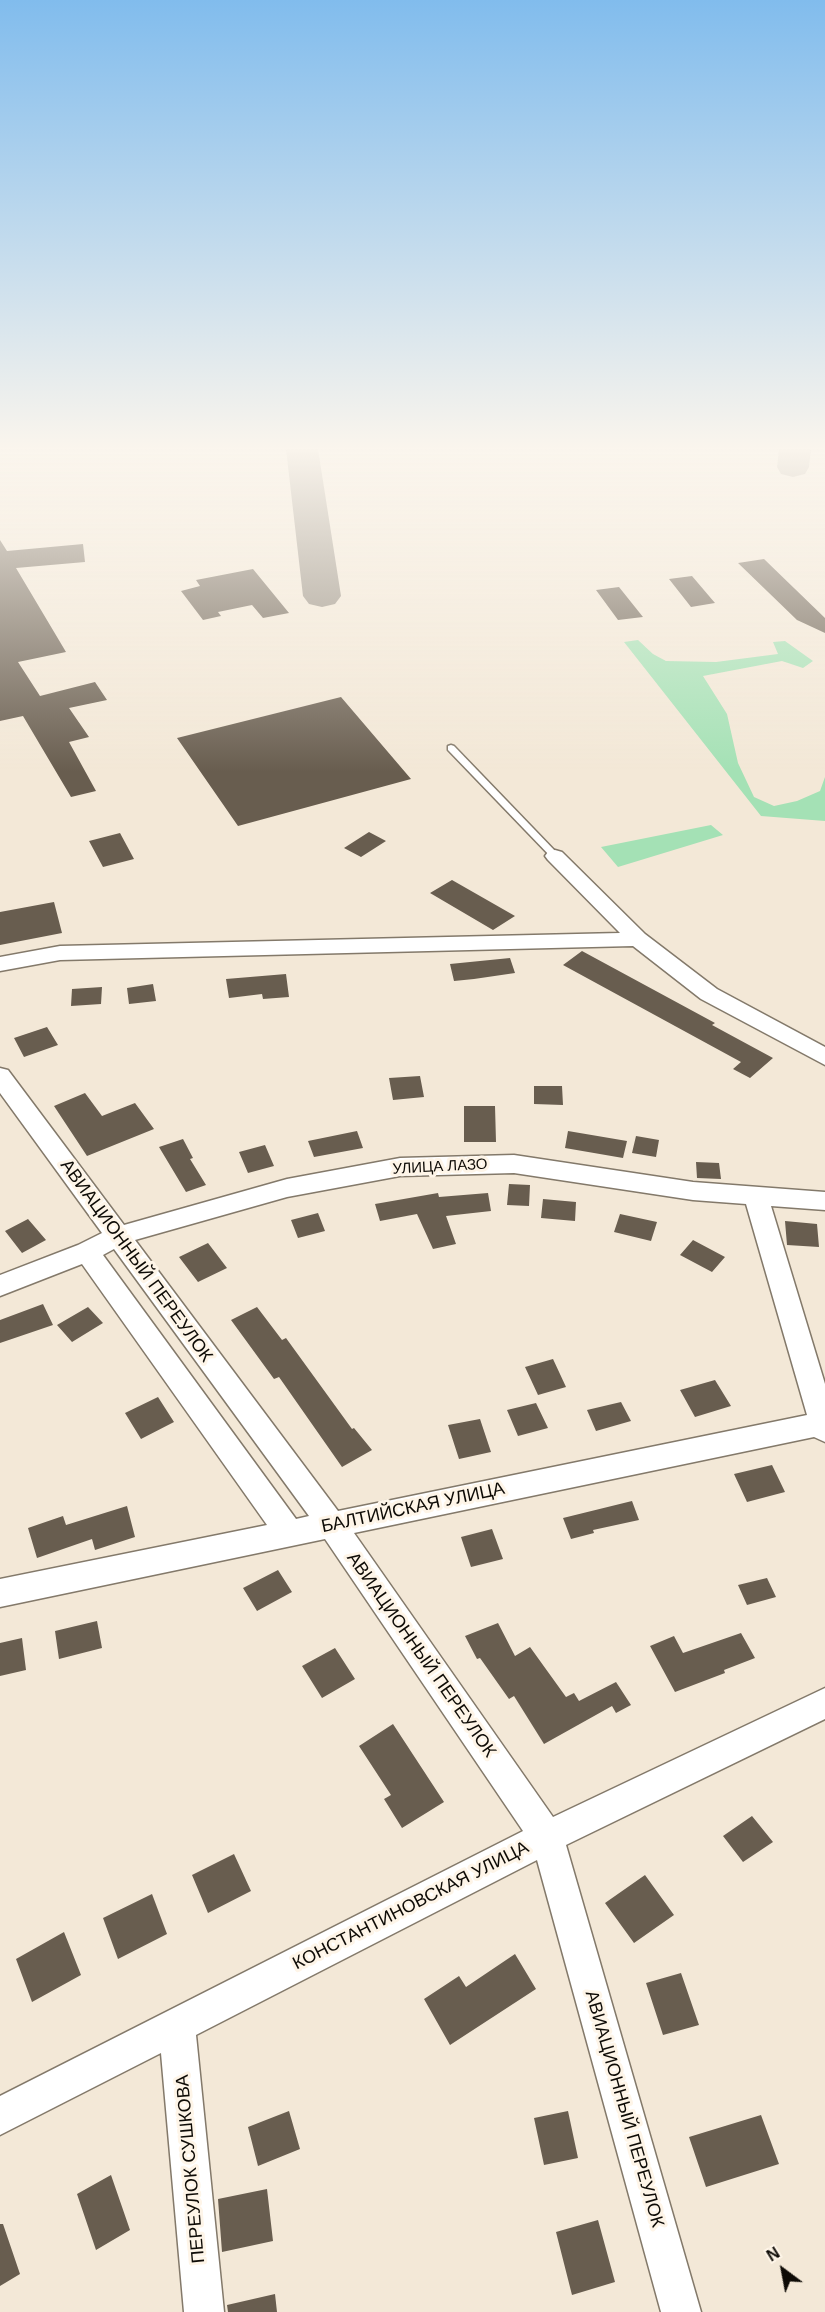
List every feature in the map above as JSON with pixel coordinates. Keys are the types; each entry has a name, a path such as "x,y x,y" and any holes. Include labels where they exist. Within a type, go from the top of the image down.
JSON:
{"street":[{"path":"555,856 638,939 708,994 825,1057"},
{"path":"0,964 60,953 638,939"},
{"name":"АВИАЦИОННЫЙ ПЕРЕУЛОК","path":"0,1076 332,1525 547,1837 681,2312"},
{"name":"УЛИЦА ЛАЗО","path":"0,1286 87,1252 117,1236 287,1188 400,1167 514,1164 693,1191 825,1201"},
{"path":"756,1197 824,1425"},
{"path":"87,1252 289,1533"},
{"name":"БАЛТИЙСКАЯ УЛИЦА","path":"0,1593 824,1425"},
{"name":"КОНСТАНТИНОВСКАЯ УЛИЦА","path":"0,2116 547,1837 825,1703"},
{"name":"ПЕРЕУЛОК СУШКОВА","path":"177,2025 204,2312"}],"lane":[{"path":"451,748 555,856"}],"green space":[{"path":"638,640 653,654 666,661 716,662 778,654 773,642 785,641 813,661 803,668 782,661 703,676 727,714 738,763 754,797 774,806 797,801 820,791 825,777 825,821 761,816 624,642"},
{"path":"711,825 723,835 618,867 601,847"}],"building":[{"path":"0,557 84,557 85,562 16,568 66,652 18,662 40,696 95,682 107,700 69,708 89,737 69,742 96,791 71,797 23,716 0,721"},
{"path":"764,559 825,618 825,633 797,620 738,563"},
{"path":"253,569 289,613 263,618 252,605 218,612 221,616 203,620 181,591 200,586 196,580"},
{"path":"692,576 715,603 691,607 669,579"},
{"path":"619,587 643,617 618,620 596,590"},
{"path":"341,697 411,779 238,826 177,738"},
{"path":"369,832 386,841 361,857 344,848"},
{"path":"120,833 134,859 103,867 89,841"},
{"path":"452,880 515,916 493,930 430,893"},
{"path":"54,902 62,933 0,945 0,912"},
{"path":"582,951 715,1023 712,1025 773,1058 750,1078 733,1069 741,1062 563,965"},
{"path":"510,958 515,973 454,981 450,964"},
{"path":"286,974 289,997 263,999 262,994 229,998 226,979"},
{"path":"153,984 156,1001 129,1004 127,988"},
{"path":"102,987 101,1004 71,1006 72,989"},
{"path":"47,1027 58,1045 24,1057 14,1038"},
{"path":"420,1076 424,1097 393,1100 389,1078"},
{"path":"534,1086 562,1086 563,1105 534,1104"},
{"path":"85,1093 102,1116 135,1103 154,1129 87,1156 54,1106"},
{"path":"464,1106 495,1106 496,1142 464,1142"},
{"path":"357,1131 363,1148 314,1157 308,1141"},
{"path":"568,1131 627,1141 623,1158 565,1148"},
{"path":"636,1136 659,1140 656,1157 632,1153"},
{"path":"183,1139 193,1158 190,1159 206,1185 186,1192 159,1147"},
{"path":"265,1145 274,1166 248,1173 239,1152"},
{"path":"696,1162 719,1163 721,1179 697,1178"},
{"path":"509,1184 530,1185 529,1206 507,1205"},
{"path":"438,1193 439,1197 488,1193 491,1211 446,1216 456,1244 433,1249 417,1214 380,1221 375,1204"},
{"path":"543,1199 576,1202 575,1221 541,1218"},
{"path":"318,1213 325,1231 298,1238 291,1220"},
{"path":"620,1214 657,1222 651,1241 614,1232"},
{"path":"28,1219 46,1240 22,1253 5,1231"},
{"path":"785,1221 817,1224 819,1247 787,1245"},
{"path":"693,1240 725,1257 712,1272 680,1255"},
{"path":"208,1243 227,1268 198,1282 179,1257"},
{"path":"43,1304 53,1325 0,1343 0,1320"},
{"path":"88,1307 103,1323 72,1342 57,1325"},
{"path":"257,1307 282,1340 286,1338 352,1429 354,1428 372,1450 342,1467 279,1377 274,1379 231,1320"},
{"path":"553,1359 566,1387 538,1395 525,1367"},
{"path":"715,1380 731,1406 695,1417 680,1390"},
{"path":"158,1397 174,1422 141,1439 125,1413"},
{"path":"621,1402 631,1421 596,1431 587,1410"},
{"path":"536,1403 548,1428 518,1436 507,1410"},
{"path":"480,1419 491,1452 459,1459 448,1425"},
{"path":"772,1465 785,1492 747,1502 734,1474"},
{"path":"632,1501 639,1520 593,1530 594,1533 571,1539 563,1518"},
{"path":"127,1506 135,1537 95,1550 92,1539 37,1558 28,1528 63,1516 66,1525"},
{"path":"492,1529 503,1559 471,1567 461,1537"},
{"path":"278,1570 292,1592 257,1611 243,1588"},
{"path":"767,1578 776,1597 747,1605 738,1585"},
{"path":"97,1621 102,1648 59,1659 55,1631"},
{"path":"498,1623 515,1656 530,1647 566,1697 574,1693 579,1701 616,1682 631,1705 616,1713 612,1706 544,1744 514,1696 509,1699 480,1658 477,1659 465,1636"},
{"path":"741,1633 755,1658 724,1670 725,1673 675,1692 650,1646 674,1636 683,1653"},
{"path":"22,1638 26,1670 0,1676 0,1643"},
{"path":"335,1648 355,1679 322,1698 302,1666"},
{"path":"393,1724 444,1802 402,1828 384,1799 391,1795 359,1746"},
{"path":"752,1816 773,1842 743,1862 723,1836"},
{"path":"234,1854 251,1891 208,1913 192,1875"},
{"path":"645,1875 674,1915 634,1943 605,1903"},
{"path":"152,1894 167,1934 118,1959 103,1918"},
{"path":"64,1932 81,1975 32,2002 16,1959"},
{"path":"515,1954 536,1989 450,2045 424,1999 459,1976 466,1987"},
{"path":"681,1973 699,2025 663,2035 646,1983"},
{"path":"289,2111 300,2149 258,2166 248,2127"},
{"path":"568,2111 578,2158 544,2165 534,2118"},
{"path":"761,2115 779,2164 706,2187 689,2137"},
{"path":"111,2175 130,2230 96,2250 77,2194"},
{"path":"267,2189 273,2241 222,2252 218,2199"},
{"path":"598,2220 615,2282 572,2295 556,2232"},
{"path":"0,2224 3,2224 20,2274 0,2286"},
{"path":"275,2294 277,2312 228,2312 227,2305"}],"taxiway":[{"path":"317,557 322,596"}]}
